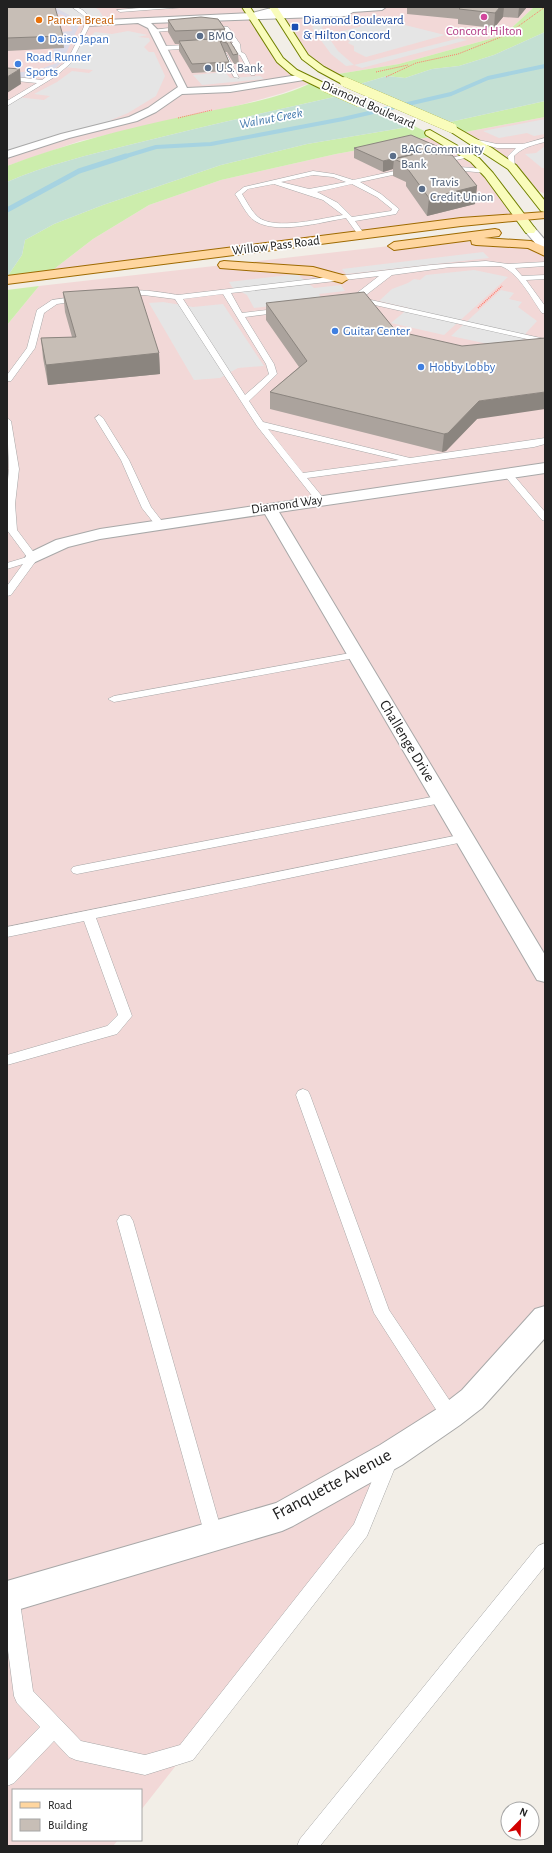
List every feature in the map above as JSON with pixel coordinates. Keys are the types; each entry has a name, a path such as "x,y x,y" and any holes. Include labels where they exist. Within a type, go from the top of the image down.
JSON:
{"main road":[{"name":"Diamond Boulevard","path":"246,7 280,60 294,72 371,107"},
{"name":"Diamond Boulevard","path":"275,11 305,57 321,69 345,82 452,128 474,141 516,171 545,209"},
{"name":"Diamond Boulevard","path":"419,128 468,156 486,171 530,230"},
{"path":"468,156 485,158 506,172 516,171"},
{"path":"526,185 545,194"},
{"name":"Willow Pass Road","path":"7,290 42,281 361,235 461,222 545,214"},
{"path":"386,247 513,231 545,229"},
{"path":"433,241 511,243 531,245 545,252"},
{"name":"Willow Pass Road","path":"7,280 42,281 224,265 291,257"},
{"path":"224,265 313,271 342,279"}],"street":[{"path":"88,24 252,16 275,11 346,13 351,10 379,7"},
{"path":"7,155 65,136 133,119 152,110 180,91 183,87 154,30 151,26 140,21"},
{"path":"180,91 230,89 304,77"},
{"path":"530,230 545,247"},
{"name":"Diamond Way","path":"33,558 62,543 100,534 320,500 545,468"},
{"name":"Challenge Drive","path":"269,508 545,974"},
{"name":"Franquette Avenue","path":"9,1596 282,1516 391,1454 450,1416 472,1399 545,1318"}],"lane":[{"path":"7,104 54,75 69,62 88,24 86,15 75,7"},
{"path":"118,9 182,7"},
{"path":"118,9 140,21"},
{"path":"200,27 226,28 237,44 238,53 242,54 253,74"},
{"path":"154,30 178,28"},
{"path":"164,48 237,44"},
{"path":"231,53 236,60"},
{"path":"223,54 237,77"},
{"path":"7,78 42,82"},
{"path":"516,171 512,156 516,150 523,146 545,140"},
{"path":"474,141 497,146 523,146"},
{"path":"468,156 433,166 486,171"},
{"path":"311,191 413,169"},
{"path":"323,172 332,174 380,196 396,209 394,213 279,225 257,219 238,194 246,188 273,182 323,172"},
{"path":"273,182 311,191 334,202 350,218 361,235"},
{"path":"115,294 144,293 178,298 472,264 493,263 509,266 545,264"},
{"path":"509,266 545,311"},
{"path":"343,303 356,299 389,273"},
{"path":"522,281 545,277"},
{"path":"226,292 270,364 273,374 245,400"},
{"path":"8,380 31,348 40,312 54,302 92,297"},
{"path":"178,298 260,424 320,500"},
{"path":"356,299 545,341"},
{"path":"241,315 293,309"},
{"path":"99,418 125,460 147,508 160,525"},
{"path":"7,421 12,446 14,469 10,504 12,530 33,558"},
{"path":"260,424 414,460"},
{"path":"301,476 544,442"},
{"path":"507,473 545,518"},
{"path":"7,566 33,558"},
{"path":"7,593 33,558"},
{"path":"114,699 356,655"},
{"path":"77,870 442,799"},
{"path":"7,932 464,838"},
{"path":"7,1060 112,1030 125,1016 88,915"},
{"path":"303,1095 382,1313 450,1416"},
{"path":"125,1221 214,1536"},
{"path":"9,1596 24,1696 76,1750 145,1765 186,1753 361,1530 391,1454"},
{"path":"307,1846 545,1552"},
{"path":"7,1776 54,1727"}],"path":[{"path":"461,323 506,282 522,281"}],"shaded area":[{"path":"7,7 246,7 280,60 313,82 283,93 244,104 80,141 7,166"},
{"path":"54,7 94,7 99,10 103,17 71,20 69,15"},
{"path":"54,7 69,15 71,20 81,21 62,62 48,75 26,78 7,76 9,73 35,71 57,63 53,49 60,32 72,31 67,18 63,15 52,13 7,17"},
{"path":"273,7 534,7 504,35 399,64 332,75 305,57"},
{"path":"331,18 341,19 324,24 322,28 338,51 354,65 346,66 331,54 312,28 317,22"},
{"path":"378,22 392,26 401,24 445,35 366,57 354,51 354,46 348,43 350,41 344,39 344,34 339,32"},
{"path":"128,31 148,35 138,37 149,38 150,41 144,47 149,52 154,52 165,76 156,96 128,113 111,120 118,123 19,151 7,150 7,104 16,97 44,100 50,96 34,94 57,82 72,71 89,73 93,70 64,67 83,35 91,36 95,32 112,34"},
{"path":"460,38 467,40 362,68 354,65"},
{"path":"225,72 230,78 260,76 264,79 202,85 193,75"},
{"path":"545,117 545,194 527,185 517,173 460,133"},
{"path":"545,119 545,134 534,136 527,133 499,138 483,131"},
{"path":"435,136 475,160 520,217 45,276 93,239 149,205 221,180 336,154"},
{"path":"545,146 545,168 542,168 525,154 536,153"},
{"path":"433,241 511,243 545,252 545,1318 391,1455 361,1530 142,1809 142,1789 12,1789 12,1841 117,1841 113,1846 7,1846 7,325 39,286"},
{"path":"483,252 489,258 346,274 342,269"},
{"path":"474,270 508,277 444,335 391,323 409,308 379,301 392,289 414,279 420,280 426,275"},
{"path":"297,274 314,288 341,285 345,291 319,294 323,300 254,308 247,295 232,287 229,282"},
{"path":"501,290 514,293 509,299 522,302 518,307 537,321 526,333 521,345 516,350 451,336"},
{"path":"163,302 193,307 223,304 264,366 238,368 220,378 194,380 149,303"}],"green space":[{"path":"534,7 545,7 545,32 494,55 459,66 432,69 405,78 387,76 353,86 332,75 399,64 504,35"},
{"path":"545,32 545,101 441,124 353,86 387,76 405,78 432,69 459,66 494,55"},
{"path":"313,82 343,95 156,138 52,165 7,182 7,166 51,151 140,126 267,99 299,89"},
{"path":"343,95 414,126 307,144 221,165 103,205 54,224 25,240 22,255 7,277 7,182 52,165 156,138"},
{"path":"545,101 545,117 460,133 441,124"},
{"path":"414,126 435,136 336,154 221,180 149,205 93,239 45,276 7,277 22,255 25,240 54,224 103,205 221,165 307,144"},
{"path":"39,286 7,325 7,290"}],"building":[{"path":"7,7 55,7 63,36 7,38"},
{"path":"461,7 500,7 495,13 459,9"},
{"path":"201,17 218,19 225,29 175,31 168,20"},
{"path":"228,38 238,54 233,55 227,43 220,41 229,62 192,64 179,41"},
{"path":"7,68 20,69 7,77"},
{"path":"411,135 441,148 383,161 354,148"},
{"path":"428,151 431,154 452,155 477,186 429,198 407,168 412,167 394,159"},
{"path":"138,287 159,353 46,365 41,338 76,337 63,292"},
{"path":"364,292 396,331 462,346 545,338 545,392 479,401 448,433 444,434 270,392 307,361 266,303"}],"waterway":[{"name":"Walnut Creek","path":"123,157 156,147 211,144 343,119 451,94 488,78 545,66"},
{"name":"Walnut Creek","path":"7,210 79,171 126,156"}],"place":[{"name":"Concord Hilton","path":"484,17"},
{"name":"Panera Bread","path":"39,20"},
{"name":"Diamond Boulevard & Hilton Concord","path":"295,27"},
{"name":"BMO","path":"200,36"},
{"name":"Daiso Japan","path":"41,39"},
{"name":"Road Runner Sports","path":"18,64"},
{"name":"U.S. Bank","path":"208,68"},
{"name":"BAC Community Bank","path":"393,156"},
{"name":"Travis Credit Union","path":"422,189"},
{"name":"Guitar Center","path":"335,331"},
{"name":"Hobby Lobby","path":"421,367"}]}
